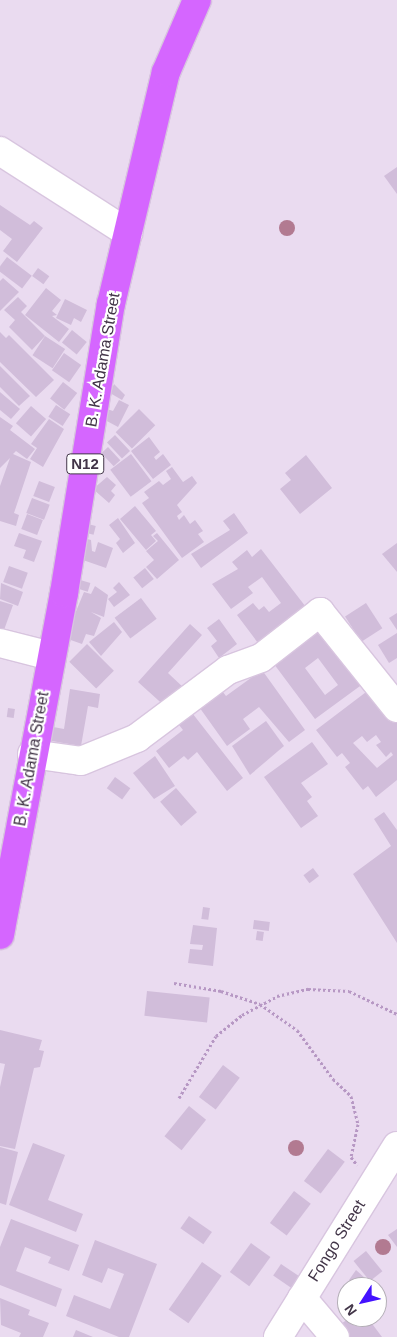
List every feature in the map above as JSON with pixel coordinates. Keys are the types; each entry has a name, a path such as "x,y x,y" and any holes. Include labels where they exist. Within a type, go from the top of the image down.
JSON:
{"highway":[{"name":"B. K. Adama Street","path":"0,935 112,304 166,72 197,0"}],"street":[{"path":"0,151 128,233"},
{"path":"32,754 81,761 137,738 228,670 261,658 320,612 397,708"},
{"path":"0,643 51,656"},
{"name":"Fongo Street","path":"278,1337 397,1146"},
{"path":"302,1298 335,1337"}],"path":[{"path":"174,983 221,991 260,1004 297,1030 333,1079 351,1096 358,1124 351,1156 371,1186"},
{"path":"179,1098 216,1036 260,1004 308,989 349,991 397,1014"}],"shaded area":[{"path":"0,0 397,0 397,1337 0,1337"}],"building":[{"path":"397,167 397,194 384,176"},
{"path":"0,205 30,225 34,221 43,228 17,262 3,251 12,239 0,230"},
{"path":"7,257 32,276 22,288 0,272 0,266"},
{"path":"38,268 49,276 43,284 32,276"},
{"path":"3,278 19,292 0,311 0,281"},
{"path":"46,288 61,300 52,311 57,315 52,316 69,329 59,342 25,315"},
{"path":"18,297 27,306 21,312 45,336 32,350 9,327 15,320 4,310"},
{"path":"65,299 87,310 81,322 74,318 71,325 56,318"},
{"path":"72,330 87,342 77,354 62,342"},
{"path":"0,332 6,338 9,335 54,380 36,397 0,362"},
{"path":"45,336 65,349 53,368 32,355"},
{"path":"64,353 81,365 69,382 52,370"},
{"path":"0,366 30,396 19,406 0,387"},
{"path":"63,382 77,393 64,410 50,399"},
{"path":"114,384 125,395 122,400 110,393"},
{"path":"0,392 20,409 11,419 0,410"},
{"path":"119,400 129,405 118,427 105,420 107,409 113,411"},
{"path":"56,405 70,414 63,426 48,417"},
{"path":"31,406 46,419 31,436 16,423"},
{"path":"139,409 155,425 132,449 116,432"},
{"path":"0,417 13,426 10,430 35,449 27,459 16,451 13,454 31,462 14,513 19,515 16,526 0,521 0,486 10,458 0,468"},
{"path":"49,419 64,429 43,467 30,459 37,448 31,444"},
{"path":"115,435 130,451 122,459 107,443"},
{"path":"149,437 160,452 154,457 156,460 163,454 171,465 153,479 131,451"},
{"path":"108,447 120,460 114,466 101,453"},
{"path":"131,454 151,481 131,497 110,470"},
{"path":"306,455 332,488 300,514 280,489 291,480 285,473"},
{"path":"172,467 183,482 192,476 197,483 177,505 182,512 177,516 179,520 184,515 190,524 195,520 203,531 198,534 204,542 182,558 142,503 149,498 144,492 159,481 163,485 171,479 166,471"},
{"path":"107,477 116,485 111,491 115,495 109,503 93,489"},
{"path":"39,481 55,487 49,502 33,496"},
{"path":"32,498 50,505 44,520 26,513"},
{"path":"135,506 156,531 151,535 156,541 146,550 120,519"},
{"path":"234,513 248,533 201,568 191,554 230,530 223,521"},
{"path":"27,514 43,520 37,535 21,529"},
{"path":"118,518 135,543 123,553 116,543 120,539 109,525"},
{"path":"88,524 96,526 94,535 86,533"},
{"path":"19,533 42,541 34,562 23,558 26,550 14,546"},
{"path":"157,533 179,560 157,579 146,567 154,560 146,551 158,541 153,536"},
{"path":"83,538 91,540 92,551 95,552 98,542 113,548 106,568 80,559"},
{"path":"397,543 397,572 382,554"},
{"path":"261,549 309,611 261,647 237,615 253,603 259,610 264,606 269,612 281,603 262,577 248,587 253,593 231,609 212,584 238,569 232,562 247,550 252,557"},
{"path":"9,566 28,573 22,589 3,582"},
{"path":"145,568 154,579 142,588 133,577"},
{"path":"77,579 90,583 88,592 74,588"},
{"path":"119,582 130,595 114,607 108,599 117,592 113,588"},
{"path":"1,583 23,592 18,606 0,599"},
{"path":"95,586 108,595 104,617 91,612 101,618 94,636 86,634 82,644 65,638 84,592 91,594"},
{"path":"141,598 157,619 130,639 115,618"},
{"path":"0,601 13,605 4,630 0,629"},
{"path":"366,603 382,628 361,642 345,617"},
{"path":"397,613 397,630 389,618"},
{"path":"219,619 237,644 219,658 211,646 217,641 207,628"},
{"path":"114,622 122,632 101,656 89,642"},
{"path":"321,623 371,678 315,719 271,660","holes":["318,658 338,685 325,695 305,668"]},
{"path":"190,624 202,635 168,673 185,689 168,709 138,682"},
{"path":"397,633 397,658 389,663 378,645"},
{"path":"87,644 114,671 96,689 69,662"},
{"path":"262,670 305,730 289,742 259,707 243,719 250,729 227,746 197,704 219,687 226,696"},
{"path":"374,686 397,715 397,780 376,797 368,786 363,790 345,767 350,763 342,753 337,757 316,730","holes":["376,735 381,742 376,745 386,757 391,752 393,755 377,768 353,743 362,736 367,742"]},
{"path":"70,689 100,694 98,708 88,706 81,746 46,740 48,726 64,729"},
{"path":"8,708 15,709 14,718 7,717"},
{"path":"189,709 243,778 227,791 197,752 188,760 184,756 169,768 156,751 183,730 175,720"},
{"path":"266,721 284,746 250,775 232,746"},
{"path":"312,742 328,764 301,783 312,797 307,801 318,816 301,828 264,777"},
{"path":"155,756 175,786 154,799 133,773"},
{"path":"115,777 130,788 122,799 107,788"},
{"path":"176,788 197,812 181,826 160,802"},
{"path":"384,812 397,830 397,943 353,874 391,846 374,819"},
{"path":"313,868 319,876 309,883 303,875"},
{"path":"203,907 210,908 208,920 201,919"},
{"path":"254,920 270,922 269,931 253,929"},
{"path":"193,925 217,928 213,966 188,963 190,949 202,950 203,945 190,944"},
{"path":"257,931 264,932 263,941 256,940"},
{"path":"147,991 210,998 207,1022 144,1016"},
{"path":"0,1030 42,1040 39,1050 44,1051 40,1067 34,1068 15,1149 0,1146 0,1087 5,1064 0,1063"},
{"path":"223,1065 240,1078 216,1110 199,1097"},
{"path":"189,1106 206,1120 182,1150 164,1136"},
{"path":"33,1143 65,1155 48,1200 83,1214 76,1232 9,1205"},
{"path":"0,1147 18,1152 6,1205 0,1203"},
{"path":"328,1149 345,1162 321,1194 304,1181"},
{"path":"294,1191 311,1204 287,1236 270,1223"},
{"path":"189,1216 212,1232 203,1244 180,1228"},
{"path":"11,1219 79,1245 69,1271 48,1263 51,1257 25,1247 16,1271 62,1289 56,1307 0,1285 0,1247"},
{"path":"397,1229 397,1247 388,1235"},
{"path":"95,1240 157,1264 129,1337 119,1337 66,1316 74,1295 110,1309 124,1274 108,1268 102,1283 82,1275"},
{"path":"251,1243 270,1257 249,1286 230,1272"},
{"path":"366,1251 382,1271 375,1277 366,1277 354,1261"},
{"path":"202,1262 222,1276 188,1323 169,1310"},
{"path":"281,1264 299,1276 291,1288 273,1276"},
{"path":"356,1270 364,1277 351,1277"},
{"path":"0,1298 30,1310 28,1315 49,1323 43,1337 19,1337 21,1333 1,1325"},
{"path":"374,1327 382,1337 342,1337 335,1328"},
{"path":"76,1330 93,1337 73,1337"}]}
